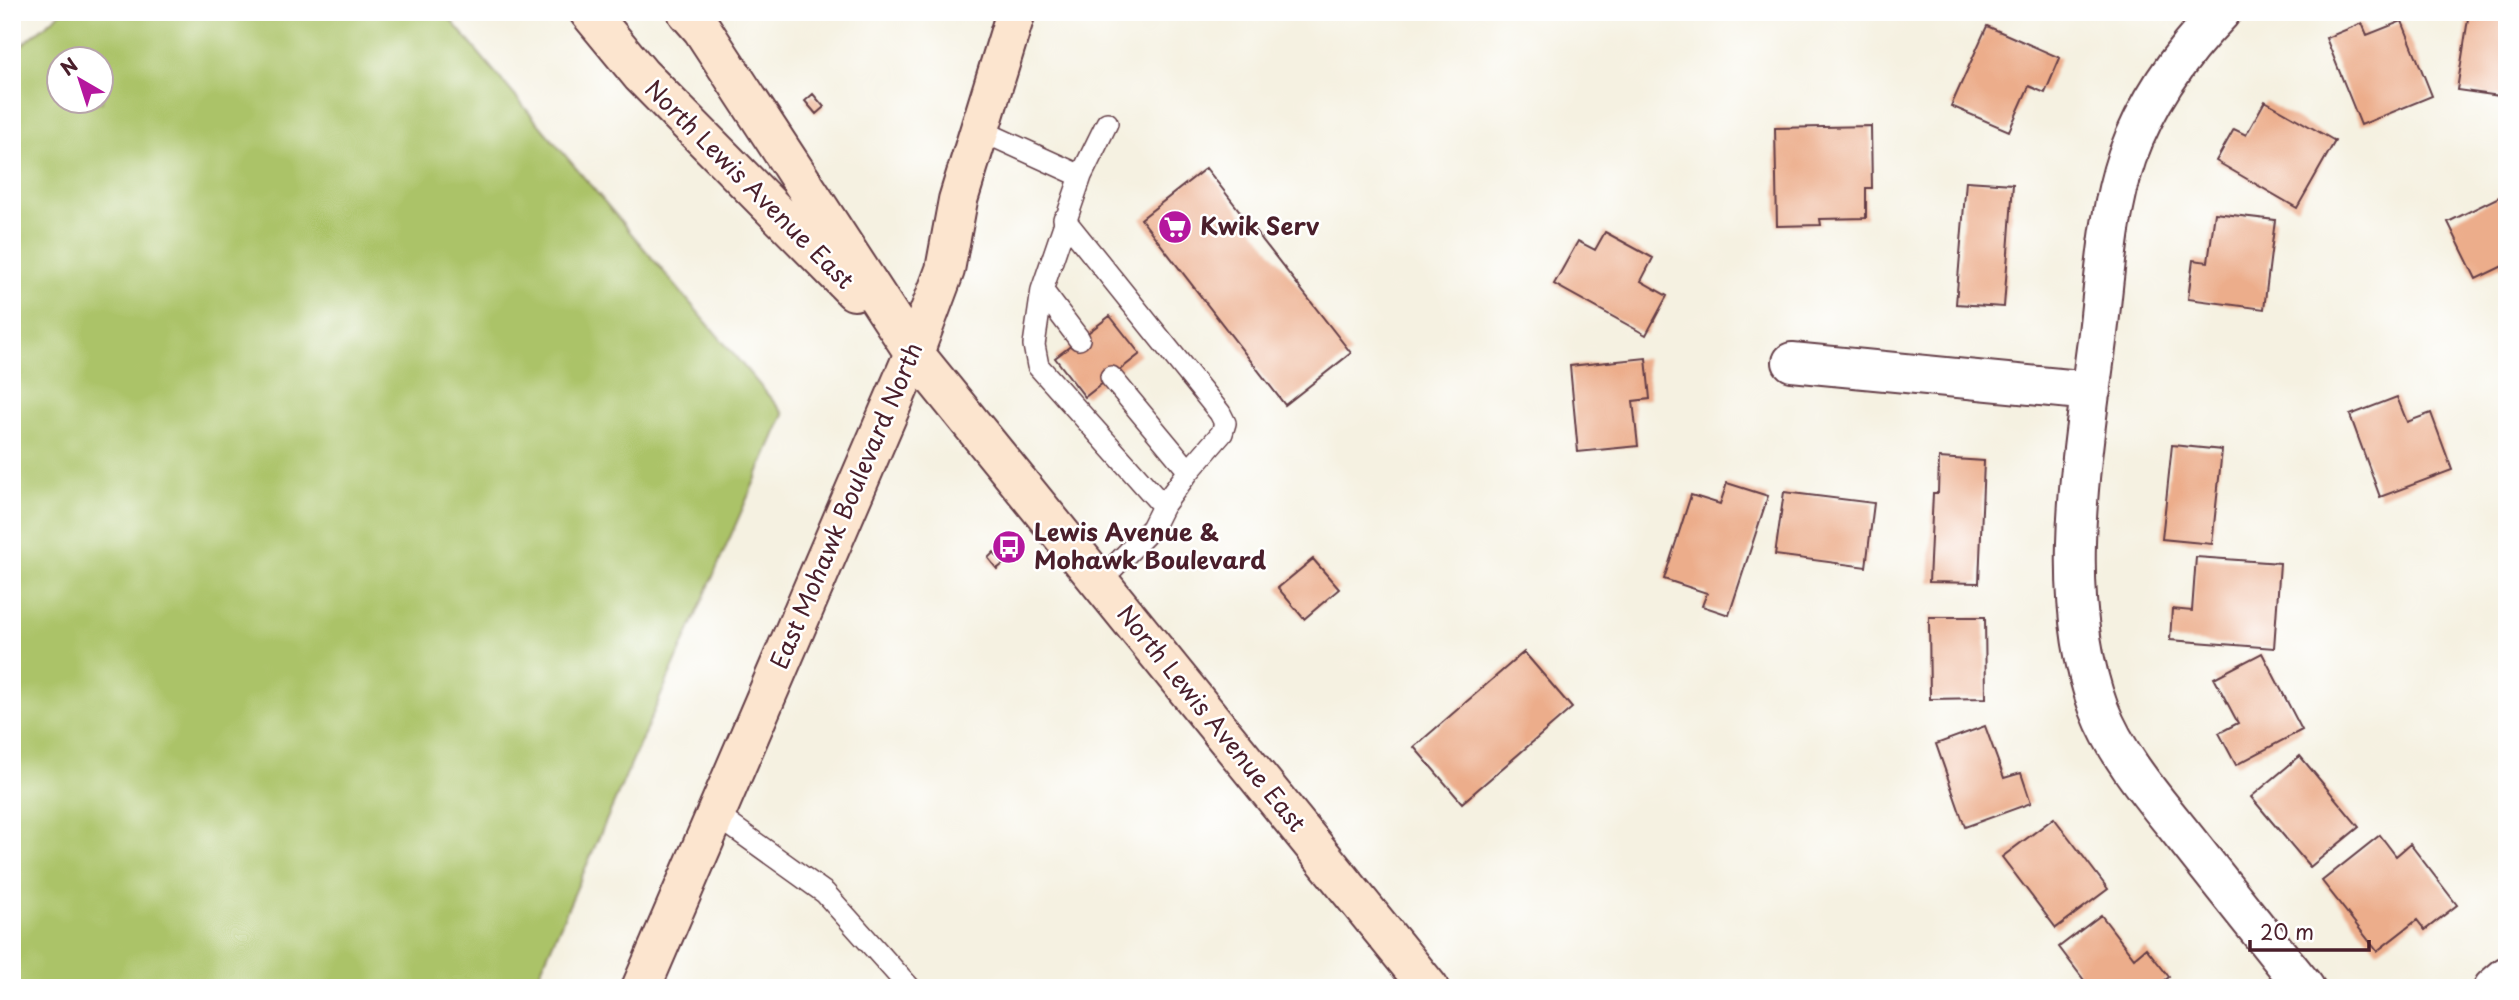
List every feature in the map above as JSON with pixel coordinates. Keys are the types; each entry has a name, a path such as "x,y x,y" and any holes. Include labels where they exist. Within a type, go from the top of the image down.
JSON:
{"main road":[{"name":"North Lewis Avenue East","path":"589,12 641,75 914,353 1429,988"},
{"name":"North Lewis Avenue East","path":"687,12 702,29 914,353"},
{"name":"East Mohawk Boulevard North","path":"641,988 914,353 945,270 958,200 1016,12"}],"street":[{"path":"2221,12 2174,65 2127,157 2111,222 2077,534 2077,612 2099,709 2137,777 2305,988"},
{"path":"1792,362 2091,391"},
{"path":"2493,988 2507,976"}],"lane":[{"path":"1107,123 1064,219 1042,290 1034,345 1038,366 1163,506"},
{"path":"981,130 1081,176"},
{"path":"1064,219 1220,413 1224,423 1222,433 1163,506 1152,528 1100,582"},
{"path":"1042,290 1079,339"},
{"path":"1111,377 1189,471"},
{"path":"715,814 825,893 910,988"}],"green space":[{"path":"62,12 444,12 784,414 533,988 12,988 12,53"}],"building":[{"path":"2469,12 2507,12 2507,97 2457,90"},
{"path":"2402,21 2432,96 2361,125 2326,38 2362,23 2367,35"},
{"path":"1987,26 2060,58 2045,93 2029,86 2009,131 1951,106"},
{"path":"813,94 824,107 816,114 805,101"},
{"path":"2265,101 2335,141 2297,208 2216,161 2234,129 2246,135"},
{"path":"1871,126 1872,188 1866,188 1866,218 1820,219 1821,225 1777,226 1775,128"},
{"path":"1206,168 1351,353 1285,405 1141,219"},
{"path":"1966,181 2013,184 2004,307 1956,304"},
{"path":"2507,193 2507,264 2476,279 2448,222"},
{"path":"2215,213 2275,220 2264,309 2188,299 2193,260 2208,262"},
{"path":"1605,232 1653,258 1641,281 1667,296 1646,335 1554,284 1578,241 1595,250"},
{"path":"1110,316 1140,354 1085,397 1055,358"},
{"path":"1646,358 1650,399 1633,401 1638,446 1578,452 1570,366"},
{"path":"2397,397 2407,422 2431,413 2452,470 2380,497 2350,415"},
{"path":"2172,445 2222,450 2212,544 2162,539"},
{"path":"1939,458 1984,461 1979,583 1929,582 1933,493 1938,493"},
{"path":"1727,483 1768,496 1729,615 1702,606 1707,593 1664,579 1691,495 1720,504"},
{"path":"1784,492 1874,503 1866,567 1775,555"},
{"path":"994,552 1003,564 997,569 988,558"},
{"path":"2196,557 2280,563 2274,648 2170,640 2172,609 2192,611"},
{"path":"1313,559 1339,589 1304,619 1278,588"},
{"path":"1929,617 1985,617 1986,698 1930,699"},
{"path":"1524,652 1572,708 1462,803 1414,747"},
{"path":"2262,653 2302,730 2236,765 2219,733 2238,723 2214,678"},
{"path":"1985,726 2004,778 2021,773 2031,803 1965,827 1936,744"},
{"path":"2300,756 2359,827 2310,867 2251,797"},
{"path":"2054,818 2108,889 2056,928 2002,857"},
{"path":"2380,835 2396,856 2410,844 2457,905 2425,930 2417,920 2377,951 2322,881"},
{"path":"2101,915 2134,958 2146,948 2169,977 2155,988 2090,988 2059,947"}],"place":[{"name":"Kwik Serv","path":"1175,227"},
{"name":"Lewis Avenue & Mohawk Boulevard","path":"1009,547"}]}
